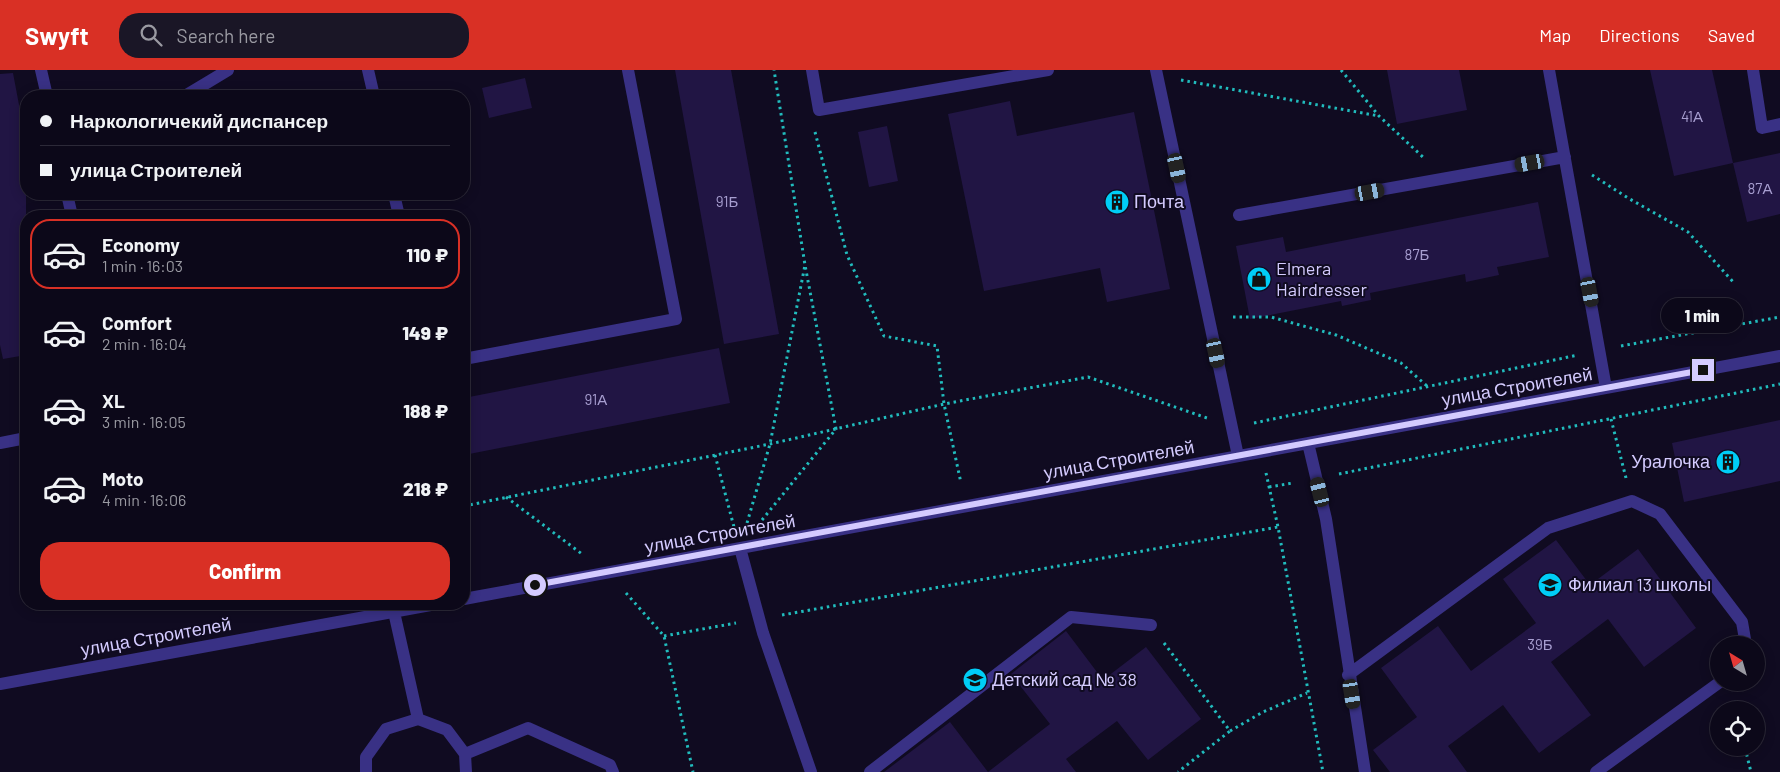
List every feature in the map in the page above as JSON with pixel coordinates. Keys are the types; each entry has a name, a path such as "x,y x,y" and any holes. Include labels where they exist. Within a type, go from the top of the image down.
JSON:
{"street":[{"path":"41,70 45,90"},
{"path":"194,90 226,70"},
{"path":"368,70 373,90"},
{"path":"470,358 676,318 628,70"},
{"path":"812,70 819,110 1048,70"},
{"path":"1549,70 1606,388"},
{"path":"1753,70 1762,128 1780,124"},
{"path":"1156,73 1238,456"},
{"path":"1239,215 1564,157"},
{"name":"улица Строителей","path":"470,598 1780,356"},
{"path":"0,443 20,439"},
{"path":"1308,443 1326,519 1364,772"},
{"path":"1348,674 1548,528 1632,501 1660,514 1742,622 1744,636"},
{"path":"740,548 763,633 812,772"},
{"name":"улица Строителей","path":"0,684 404,610"},
{"path":"394,612 418,719"},
{"path":"870,772 1071,617 1151,625"},
{"path":"1596,772 1710,689"},
{"path":"366,772 366,757 386,729 418,719 447,730 465,754 466,772"},
{"path":"465,754 528,728 610,765 613,772"}],"path":[{"path":"740,548 836,429 805,265 774,70"},
{"path":"1342,70 1379,116 1445,178"},
{"path":"1156,73 1379,116"},
{"path":"813,124 847,255 884,336 937,346 944,404 966,506"},
{"path":"1564,157 1628,198 1688,232 1735,284"},
{"path":"740,548 770,444 805,265"},
{"path":"1209,317 1271,317 1336,335 1401,363 1427,386"},
{"path":"1270,487 1780,384"},
{"path":"1611,419 1632,501"},
{"path":"1260,452 1270,487 1278,527 1323,772"},
{"path":"470,505 715,455 740,548"},
{"path":"506,497 607,572 664,636 693,772"},
{"path":"664,636 1278,527"},
{"path":"1151,625 1230,731"},
{"path":"1178,772 1230,731 1263,712 1307,693"},
{"path":"1747,756 1751,772"}],"building":[{"path":"675,70 731,70 779,334 724,344"},
{"path":"1387,70 1459,70 1467,110 1397,124"},
{"path":"1650,70 1712,70 1733,163 1674,176"},
{"path":"13,73 20,110 20,200 26,200 26,210 20,210 20,356 3,359 0,345 0,74"},
{"path":"525,78 532,108 489,118 482,88"},
{"name":"Почта","path":"1010,101 1017,136 1134,112 1170,289 1107,302 1100,268 984,291 948,114"},
{"path":"887,126 898,181 869,187 858,132"},
{"path":"1780,153 1780,214 1747,222 1733,163"},
{"path":"1538,202 1549,257 1497,267 1499,275 1466,282 1465,274 1370,293 1371,300 1342,306 1341,301 1250,319 1236,246 1283,237 1286,252"},
{"path":"719,348 730,403 470,454 470,397"},
{"name":"Уралочка","path":"1780,420 1780,481 1684,502 1672,443"},
{"path":"1556,540 1590,585 1638,549 1696,628 1644,667 1608,619 1551,662 1591,715 1539,753 1503,705 1448,746 1467,772 1390,772 1373,750 1417,717 1381,668 1438,626 1471,671 1536,623 1503,579"},
{"path":"1066,631 1103,680 1146,647 1201,719 1148,760 1117,721 1066,759 1076,772 988,772 1050,724 1011,674"},
{"path":"950,722 988,772 884,772"}],"place":[{"name":"Почта","path":"1117,202"},
{"name":"Elmera Hairdresser","path":"1259,279"},
{"name":"Уралочка","path":"1728,462"},
{"name":"Филиал 13 школы","path":"1550,585"},
{"name":"Детский сад № 38","path":"975,680"}],"route":[{"path":"535,585 1703,370"}]}
